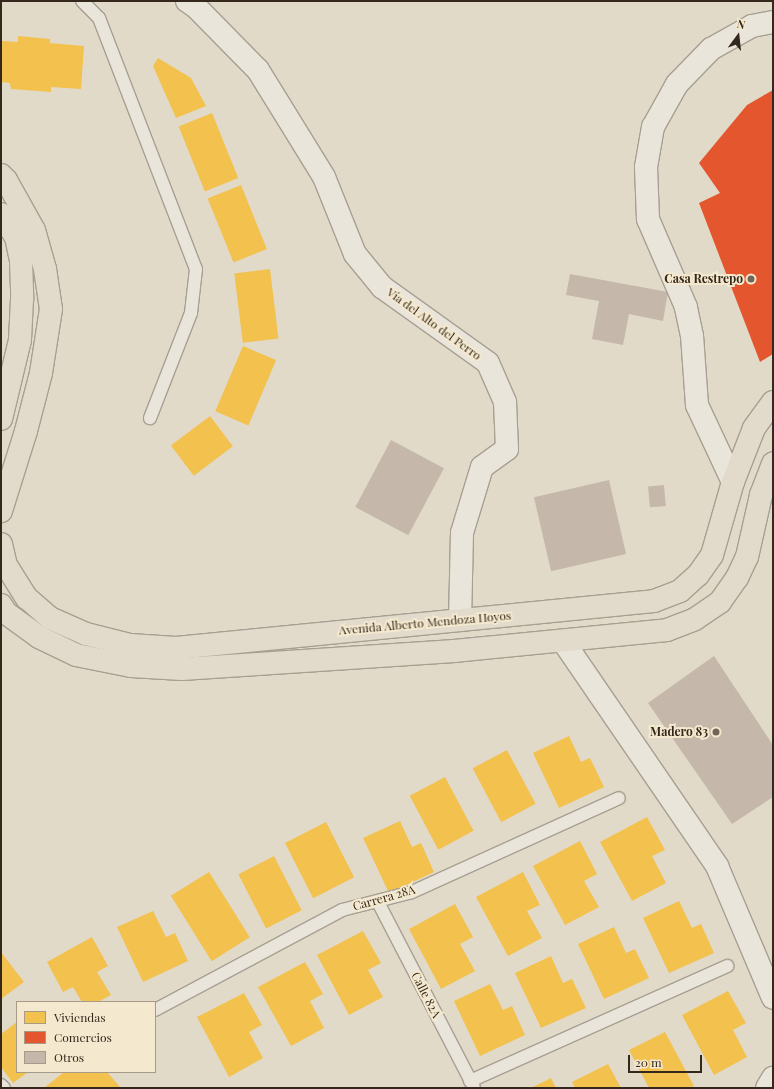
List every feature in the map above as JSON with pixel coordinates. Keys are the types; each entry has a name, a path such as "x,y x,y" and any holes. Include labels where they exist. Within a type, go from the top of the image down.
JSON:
{"main road":[{"path":"1,175 6,180 34,230 45,269 51,309 41,373 32,409 1,511"},
{"path":"1,214 16,237 21,261 22,299 20,340 2,414"},
{"name":"Avenida Alberto Mendoza Hoyos","path":"1,544 6,565 27,598 50,618 86,634 130,645 176,648 654,601 680,590 698,575 712,556 733,482 754,428 773,402"},
{"path":"1,605 6,613 39,637 76,655 131,666 182,669 454,651 667,630 695,619 720,602 737,578 747,557 761,494 773,464"}],"street":[{"name":"Vía del Alto del Perro","path":"187,1 196,7 258,70 324,177 355,254 382,287 488,363 505,402 507,449 482,467 462,533 460,620"},
{"path":"733,482 697,406 692,336 686,307 648,219 646,167 653,127 677,84 711,49 752,26 773,22"},
{"path":"563,641 717,866 773,998"},
{"path":"767,1088 773,1078"}],"lane":[{"path":"82,1 99,18 196,269 191,313 150,418"},
{"name":"Carrera 28A","path":"156,1009 342,910 378,902 412,892 619,798"},
{"name":"Calle 82A","path":"378,902 472,1085"},
{"path":"472,1085 727,966"},
{"path":"1,1085 4,1088"}],"building: Viviendas":[{"path":"18,36 50,39 50,43 84,46 81,89 51,87 51,92 11,89 10,83 1,82 1,41 18,42"},
{"path":"158,58 191,78 206,106 176,118 153,66"},
{"path":"212,113 238,178 205,191 179,126"},
{"path":"241,185 267,249 233,262 208,198"},
{"path":"270,269 279,338 243,343 234,273"},
{"path":"243,346 276,360 248,425 215,411"},
{"path":"210,416 233,446 194,476 171,445"},
{"path":"569,736 581,762 590,758 604,787 559,808 533,753"},
{"path":"507,750 536,804 501,822 473,768"},
{"path":"445,777 474,831 438,850 410,796"},
{"path":"647,817 665,850 652,856 666,883 632,901 600,842"},
{"path":"400,821 412,847 421,843 434,872 389,893 363,838"},
{"path":"326,822 354,877 313,898 285,843"},
{"path":"580,841 597,874 584,881 599,907 565,925 533,866"},
{"path":"274,856 302,910 266,929 238,874"},
{"path":"209,872 250,937 212,961 171,896"},
{"path":"523,872 540,905 527,911 542,938 508,956 476,897"},
{"path":"679,901 692,928 701,924 714,953 669,973 643,918"},
{"path":"455,904 473,937 460,944 475,971 441,989 409,929"},
{"path":"153,911 166,937 175,933 188,961 143,982 117,927"},
{"path":"614,927 626,953 635,949 649,978 604,999 578,944"},
{"path":"363,931 381,963 368,970 383,997 349,1015 317,955"},
{"path":"92,937 108,966 97,972 111,995 100,1001 81,1001 73,987 63,992 47,962"},
{"path":"1,952 24,982 1,999"},
{"path":"551,956 563,983 572,979 586,1008 541,1028 515,973"},
{"path":"305,962 323,994 310,1001 324,1028 291,1046 258,987"},
{"path":"490,984 503,1010 512,1006 525,1035 480,1056 454,1001"},
{"path":"728,991 746,1023 733,1030 747,1057 714,1075 682,1015"},
{"path":"244,993 262,1025 249,1032 263,1058 229,1077 197,1017"},
{"path":"16,1023 16,1073 27,1073 13,1083 1,1067 1,1034"},
{"path":"665,1032 694,1086 690,1088 649,1088 629,1050"},
{"path":"608,1064 621,1088 575,1088 572,1082"},
{"path":"63,1073 108,1073 121,1088 44,1088"},
{"path":"551,1078 556,1088 531,1088"}],"building: Comercios":[{"name":"Casa Restrepo","path":"773,90 773,354 760,362 699,203 720,193 699,163 747,105"}],"building: Otros":[{"path":"570,274 668,292 663,321 629,314 623,345 592,339 599,301 566,295"},
{"path":"391,440 444,468 408,535 355,507"},
{"path":"609,480 626,554 551,571 534,497"},
{"path":"664,485 666,506 650,507 648,486"},
{"name":"Madero 83","path":"714,656 773,745 773,797 732,824 648,703"}],"place":[{"name":"Casa Restrepo","path":"751,279"},
{"name":"Madero 83","path":"716,732"}]}
